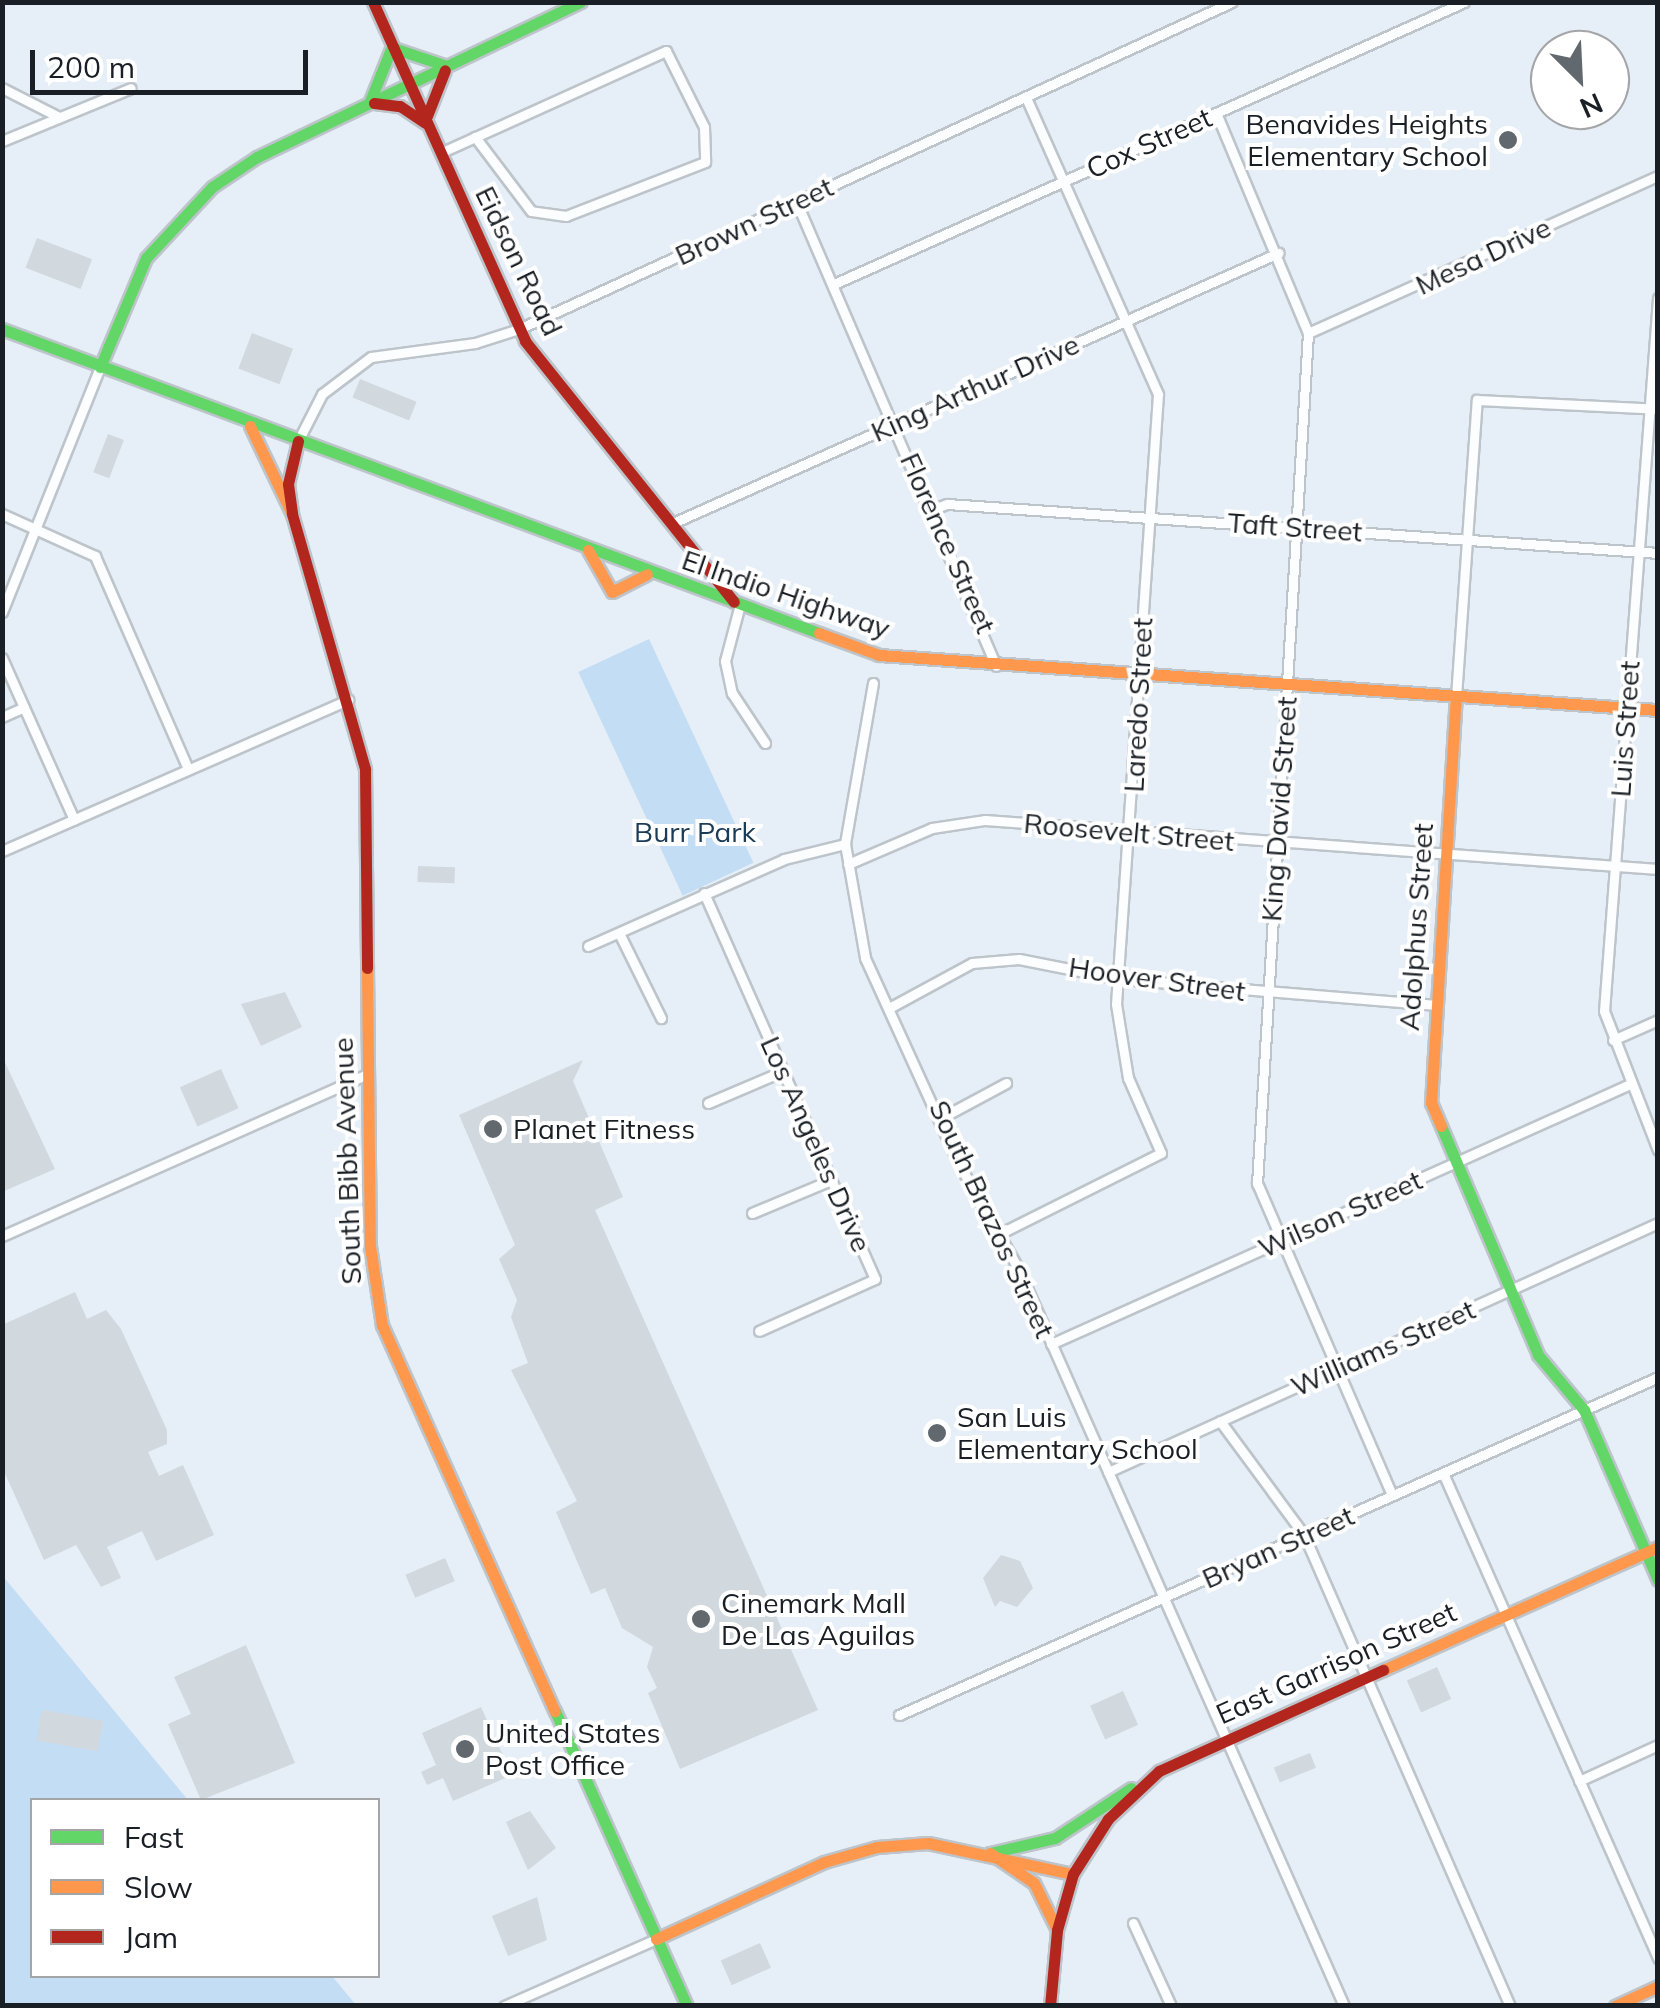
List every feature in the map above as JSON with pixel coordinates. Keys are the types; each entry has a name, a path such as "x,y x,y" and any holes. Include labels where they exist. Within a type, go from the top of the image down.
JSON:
{"main road":[{"name":"Eidson Road","path":"373,2 519,329 739,608"},
{"path":"100,367 132,283 187,208 256,157 581,2"},
{"path":"368,104 392,45 419,62 448,66"},
{"path":"428,126 430,94 448,66"},
{"path":"368,104 400,106 428,126"},
{"name":"El Indio Highway","path":"2,329 739,608 879,655 996,667 1658,710"},
{"path":"250,426 292,514"},
{"name":"South Bibb Avenue","path":"298,441 288,484 292,514 348,700 367,796 370,1246 382,1325 687,2006"},
{"path":"588,550 612,592 650,573"},
{"name":"Adolphus Street","path":"1456,697 1431,1103 1453,1163 1538,1355 1584,1410 1652,1550 1658,1580"},
{"name":"East Garrison Street","path":"1050,2006 1057,1930 1073,1874 1108,1819 1159,1771 1652,1550"},
{"path":"990,1853 1055,1838 1159,1771"},
{"path":"656,1939 846,1854 928,1843 990,1853 1073,1874"},
{"path":"990,1853 1034,1883 1057,1930"},
{"path":"1615,2006 1658,1986"}],"street":[{"name":"Brown Street","path":"298,441 322,394 370,357 476,343 519,329 1232,2"},
{"name":"Cox Street","path":"834,284 1464,2"},
{"path":"440,153 475,137 666,51 704,127 705,162 566,216 531,211 475,137"},
{"path":"2,88 58,117"},
{"path":"2,141 131,88"},
{"name":"Laredo Street","path":"999,1234 1160,1153 1118,1040 1158,394 1026,97"},
{"name":"King David Street","path":"1216,113 1308,333 1256,1163 1280,1241 1392,1496"},
{"name":"Mesa Drive","path":"1308,333 1658,176"},
{"name":"Florence Street","path":"796,201 997,654 996,667"},
{"name":"King Arthur Drive","path":"673,523 1278,254"},
{"name":"Luis Street","path":"1658,298 1645,408 1604,1011 1658,1150"},
{"path":"2,612 100,367"},
{"name":"Adolphus Street","path":"1456,697 1461,541 1477,400 1645,408"},
{"path":"1645,408 1658,409"},
{"name":"Taft Street","path":"934,510 1148,517 1658,552"},
{"path":"2,514 95,556 188,769"},
{"path":"739,608 725,660 732,693 765,743"},
{"path":"2,658 74,820"},
{"name":"South Brazos Street","path":"873,683 845,844 856,926 889,1008 1052,1344 1344,2006"},
{"path":"2,851 348,700"},
{"path":"2,717 24,707"},
{"name":"Roosevelt Street","path":"848,864 932,828 985,820 1130,835 1658,869"},
{"path":"588,946 784,858 845,844"},
{"name":"Los Angeles Drive","path":"704,894 875,1279 759,1331"},
{"path":"619,932 661,1018"},
{"name":"Hoover Street","path":"889,1008 972,964 1019,959 1120,979 1437,1005"},
{"path":"1613,1040 1658,1020"},
{"path":"708,1103 783,1071"},
{"path":"2,1236 368,1074"},
{"path":"941,1118 1006,1083"},
{"name":"Wilson Street","path":"1052,1344 1630,1084"},
{"path":"752,1213 832,1180"},
{"name":"Williams Street","path":"1108,1472 1658,1223"},
{"name":"Bryan Street","path":"899,1714 1658,1377"},
{"path":"1220,1422 1304,1535 1510,2006"},
{"path":"1443,1473 1658,1958"},
{"path":"1579,1781 1658,1745"},
{"path":"1134,1923 1171,2006"},
{"path":"504,2006 656,1939"}],"green space":[{"name":"Burr Park","path":"649,639 753,863 683,896 578,672"},
{"path":"2,1575 186,1798 30,1798 30,1978 334,1978 356,2005 3,2005"}],"building":[{"path":"37,238 92,259 81,289 26,268"},
{"path":"252,333 293,349 279,384 238,368"},
{"path":"360,379 417,402 409,420 353,398"},
{"path":"108,434 124,440 109,478 93,472"},
{"path":"418,866 455,867 454,883 417,882"},
{"path":"285,992 302,1027 261,1046 241,1004"},
{"path":"2,1056 55,1169 2,1192"},
{"path":"583,1060 573,1081 623,1197 595,1210 818,1710 680,1769 648,1693 657,1688 647,1667 653,1647 622,1628 605,1588 591,1594 556,1512 577,1501 511,1370 528,1363 511,1317 517,1300 499,1259 515,1245 459,1115"},
{"path":"221,1069 238,1108 197,1127 180,1087"},
{"path":"75,1292 87,1319 106,1310 121,1329 167,1430 167,1444 148,1452 159,1476 183,1465 214,1535 156,1561 142,1531 107,1547 121,1578 101,1587 76,1545 44,1560 2,1467 2,1325"},
{"path":"1001,1555 1020,1561 1033,1588 1017,1607 1000,1601 995,1607 983,1578"},
{"path":"445,1558 455,1581 415,1598 405,1575"},
{"path":"246,1645 295,1763 200,1798 168,1724 191,1714 174,1677"},
{"path":"1437,1667 1451,1699 1421,1712 1407,1680"},
{"path":"1123,1691 1138,1725 1105,1739 1090,1706"},
{"name":"United States Post Office","path":"481,1707 512,1775 453,1801 443,1778 427,1785 421,1772 436,1765 422,1733"},
{"path":"42,1710 103,1721 98,1751 37,1741"},
{"path":"1310,1753 1316,1768 1280,1782 1274,1768"},
{"path":"530,1811 556,1848 528,1870 506,1822"},
{"path":"537,1897 547,1940 508,1956 492,1916"},
{"path":"760,1943 771,1968 732,1985 721,1960"}],"traffic: fast":[{"path":"100,367 146,258 212,187 257,157 581,2"},
{"path":"370,101 391,49"},
{"path":"396,49 444,65"},
{"path":"2,329 819,633"},
{"path":"1441,1126 1538,1355 1584,1410 1658,1580"},
{"path":"555,1711 687,2006"},
{"path":"990,1853 1055,1838 1131,1788"}],"traffic: slow":[{"path":"250,426 292,514"},
{"path":"588,550 612,592 647,574"},
{"path":"819,633 879,655 1658,710"},
{"path":"1441,1126 1431,1103 1456,697"},
{"path":"367,968 370,1246 382,1325 555,1711"},
{"path":"1383,1670 1658,1547"},
{"path":"656,1939 824,1862 877,1847 928,1843 1073,1874"},
{"path":"990,1853 1034,1883 1057,1930"},
{"path":"1615,2006 1658,1986"}],"traffic: jam":[{"path":"373,2 525,341 734,602"},
{"path":"427,116 445,70"},
{"path":"374,103 400,106 425,123"},
{"path":"298,441 288,484 292,514 365,769 367,968"},
{"path":"1050,2006 1057,1930 1073,1874 1108,1819 1159,1771 1383,1670"}],"place":[{"name":"Benavides Heights Elementary School","path":"1508,140"},
{"name":"Planet Fitness","path":"493,1129"},
{"name":"San Luis Elementary School","path":"937,1433"},
{"name":"Cinemark Mall De Las Aguilas","path":"701,1619"},
{"name":"United States Post Office","path":"465,1749"}]}
